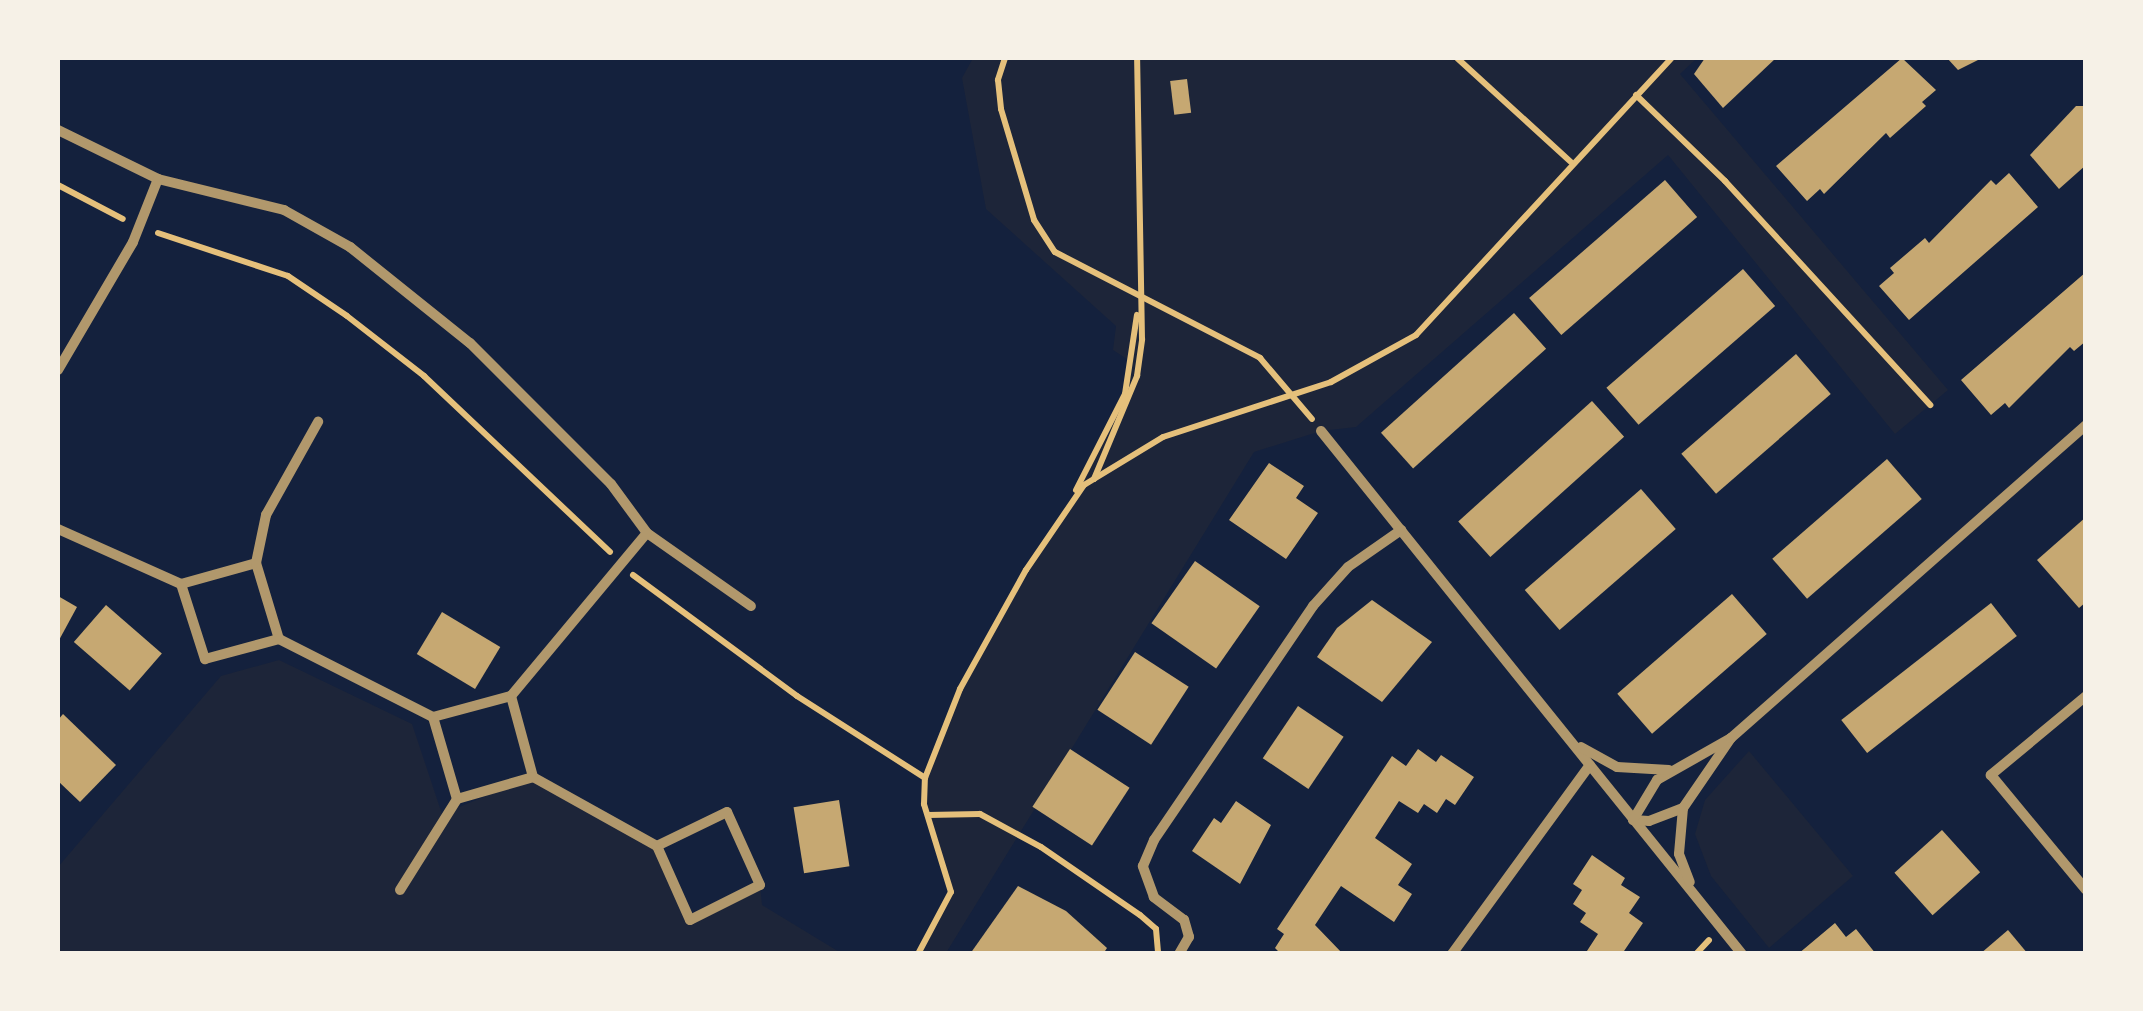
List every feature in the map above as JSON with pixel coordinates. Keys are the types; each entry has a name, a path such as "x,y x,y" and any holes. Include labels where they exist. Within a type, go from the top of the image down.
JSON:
{"street":[{"path":"58,130 158,179 284,210 350,246 470,344 611,484 647,533 751,606"},
{"path":"58,370 140,227 158,179"},
{"path":"279,639 256,563 266,515 318,422"},
{"path":"1633,820 1647,793 1670,770 1731,738 2086,425"},
{"path":"1321,430 1742,954"},
{"path":"58,529 181,584 256,563"},
{"path":"1179,954 1188,937 1184,920 1154,898 1143,866 1154,840 1313,606 1348,567 1401,530"},
{"path":"181,584 205,659 279,639 433,717 510,696 647,533"},
{"path":"510,696 533,777 657,846 690,920 760,885 727,812 657,846"},
{"path":"2086,696 1991,775 2086,890"},
{"path":"433,717 457,799"},
{"path":"1700,901 1679,854 1683,808 1731,738"},
{"path":"1570,740 1617,766 1670,770"},
{"path":"1452,954 1590,765"},
{"path":"400,890 457,799 533,777"},
{"path":"1633,820 1683,808"}],"path":[{"path":"1005,58 999,99 1034,220 1054,252 1260,358 1321,430"},
{"path":"1093,480 1137,376 1137,58"},
{"path":"1457,58 1571,162"},
{"path":"1066,509 1093,480 1163,436 1294,395 1416,335 1571,162 1672,58"},
{"path":"1636,95 1725,180 1930,405"},
{"path":"58,185 140,227 288,276 347,316 424,376 653,595 925,778"},
{"path":"918,954 951,892 928,814 925,778 960,689 1066,509 1125,394 1140,299"},
{"path":"928,814 980,814 1041,848 1148,922 1156,930 1158,954"}],"shaded area":[{"path":"973,58 1697,58 1680,74 1948,390 1895,434 1668,155 1356,427 1321,431 1254,452 946,953 922,954 951,892 924,804 925,778 960,689 1066,509 1125,394 1130,361 1113,350 1116,326 986,209 962,78"},
{"path":"279,660 412,724 442,814 533,777 657,846 690,919 760,885 762,905 841,953 58,954 58,867 221,676"},
{"path":"1749,751 1853,876 1769,948 1711,876 1695,834 1705,800"}],"building":[{"path":"1705,58 1776,58 1723,108 1694,74"},
{"path":"1902,58 1936,90 1922,102 1926,106 1890,138 1886,133 1824,194 1820,189 1807,201 1776,166"},
{"path":"1947,58 1982,58 1958,70"},
{"path":"1187,79 1191,113 1174,115 1170,81"},
{"path":"2076,106 2086,106 2086,165 2059,189 2030,155"},
{"path":"2009,173 2038,207 1909,320 1879,286 1894,273 1890,268 1925,238 1929,243 1991,180 1996,185"},
{"path":"1665,180 1697,217 1561,335 1529,298"},
{"path":"1743,269 1775,306 1639,425 1606,388"},
{"path":"2086,272 2086,341 2074,351 2070,347 2009,408 2005,403 1991,415 1961,380"},
{"path":"1514,313 1546,349 1413,468 1381,433"},
{"path":"1796,354 1831,394 1716,494 1681,454"},
{"path":"1592,401 1624,437 1490,557 1458,521"},
{"path":"1887,459 1922,499 1807,599 1772,559"},
{"path":"1269,463 1304,486 1296,498 1318,513 1286,559 1229,520"},
{"path":"1641,489 1676,529 1560,630 1525,590"},
{"path":"2086,517 2086,602 2079,608 2037,560"},
{"path":"1195,561 1260,606 1216,669 1151,623"},
{"path":"1732,594 1767,634 1652,734 1617,694"},
{"path":"58,596 77,607 58,642"},
{"path":"1372,600 1432,642 1382,702 1317,657 1337,628"},
{"path":"1991,603 2017,636 1867,753 1841,720"},
{"path":"106,605 162,654 130,691 74,642"},
{"path":"442,612 500,647 475,689 417,654"},
{"path":"1135,652 1189,687 1151,745 1097,710"},
{"path":"1298,706 1344,737 1308,789 1263,758"},
{"path":"63,714 116,765 80,802 58,781 58,720"},
{"path":"1070,749 1130,788 1092,846 1032,807"},
{"path":"1418,749 1436,762 1441,755 1474,777 1455,805 1446,799 1437,813 1424,804 1418,813 1399,801 1375,838 1412,864 1398,885 1412,894 1394,922 1341,886 1315,925 1343,954 1281,954 1275,948 1284,934 1277,929 1392,756 1406,766"},
{"path":"839,800 849,866 804,873 794,807"},
{"path":"1236,801 1271,825 1240,884 1192,851 1214,818 1221,823"},
{"path":"1942,830 1980,872 1933,915 1894,873"},
{"path":"1592,855 1625,878 1621,885 1640,897 1629,913 1643,923 1622,954 1585,954 1598,934 1580,922 1586,913 1573,904 1582,890 1573,884"},
{"path":"1018,886 1066,911 1107,948 1103,954 970,954"},
{"path":"1835,923 1846,937 1856,929 1876,954 1798,954"},
{"path":"2008,930 2028,954 1980,954"}]}
